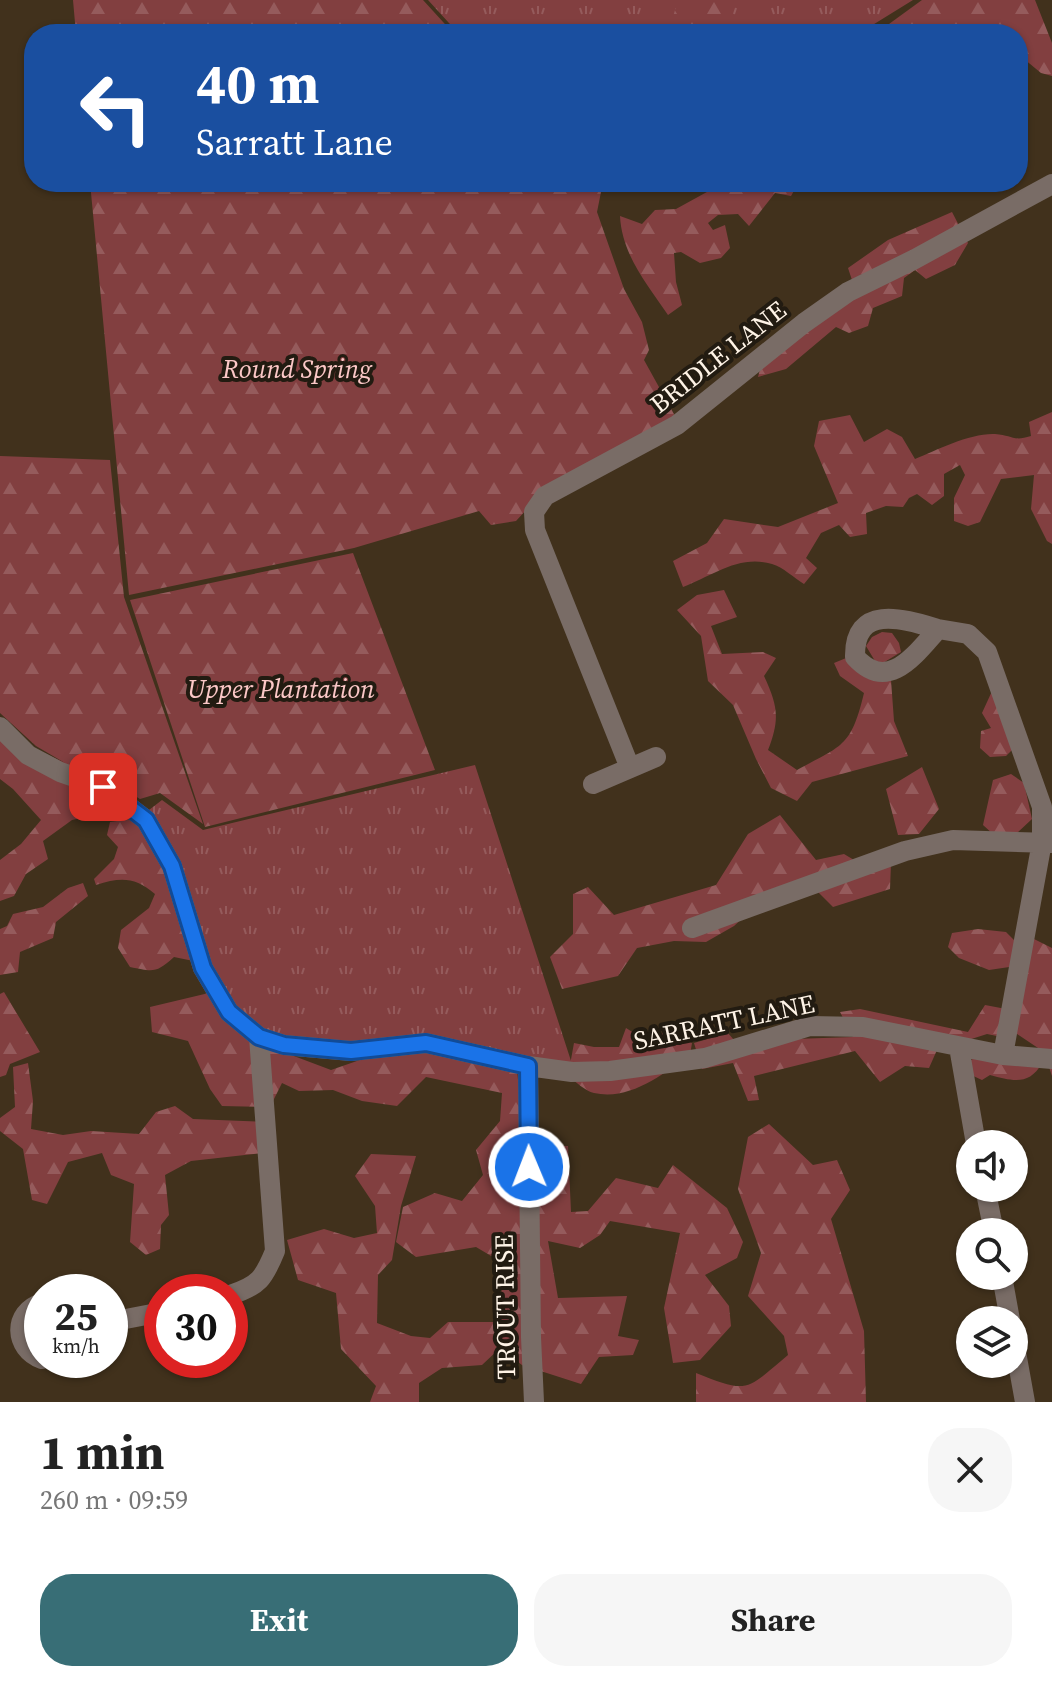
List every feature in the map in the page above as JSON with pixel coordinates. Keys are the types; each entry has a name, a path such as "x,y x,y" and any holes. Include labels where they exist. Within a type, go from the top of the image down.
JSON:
{"street":[{"name":"BRIDLE LANE","path":"630,768 535,530 534,512 545,496 677,425 804,323 848,292 1052,184"},
{"path":"938,629 968,634 987,652 1042,807 1047,842 1003,1055"},
{"name":"SARRATT LANE","path":"0,727 28,755 60,772 103,787 146,820 172,866 203,968 229,1012 259,1037 284,1045 351,1051 426,1043 528,1066 572,1072 610,1071 705,1058 810,1026 863,1027 1003,1055 1052,1059"},
{"path":"593,784 656,757"},
{"path":"692,928 905,851 953,840 1047,842"},
{"path":"248,1289 264,1278 275,1251 259,1037"},
{"path":"959,1047 974,1130"},
{"name":"TROUT RISE","path":"528,1066 534,1402"},
{"path":"24,1318 20,1328 24,1346"},
{"path":"1021,1378 1025,1402"}],"green space":[{"path":"73,0 423,0 445,24 75,24"},
{"path":"428,0 913,0 874,24 450,24"},
{"path":"678,0 733,0 733,24 671,24"},
{"path":"922,0 1035,0 1052,43 1052,76 1041,73 1028,62 1028,24 889,24"},
{"name":"Round Spring","path":"91,192 601,192 597,212 624,289 642,322 649,350 644,360 675,416 527,509 516,521 491,525 479,511 354,548 129,595"},
{"path":"707,192 793,192 791,196 775,193 749,226 738,214 718,215 708,223 713,230 725,225 730,248 721,258 700,263 681,252 674,253 676,282 682,305 668,315 625,244 620,216 642,224 655,210 676,209"},
{"path":"952,212 968,243 955,265 926,279 915,270 904,278 902,296 873,308 868,326 849,333 836,327 786,369 758,377 765,350 857,295 848,268 888,240"},
{"path":"1052,412 1052,544 1047,541 1031,509 1034,475 1001,479 980,522 968,526 954,521 954,498 965,475 960,465 944,474 944,496 932,505 917,494 909,498 903,507 886,506 866,513 867,534 850,537 839,525 821,533 806,558 817,568 804,584 776,565 748,562 683,587 673,561 707,543 724,519 778,527 838,503 814,446 819,421 850,415 864,442 887,429 902,437 915,459 985,434 1020,438 1031,436 1029,422"},
{"path":"0,456 110,460 124,597 203,824 160,793 140,799 106,778 113,811 72,820 43,841 48,859 26,874 14,896 0,901 0,860 21,844 41,820 0,779 0,717 34,748 65,763 36,746 0,713"},
{"name":"Upper Plantation","path":"353,553 435,770 205,827 130,600"},
{"path":"724,590 737,617 711,626 722,654 763,652 776,658 764,676 776,713 768,750 797,770 843,742 855,724 864,693 840,676 834,663 851,656 891,680 894,721 908,756 812,782 797,801 771,788 733,705 708,681 701,636 677,610 697,595"},
{"path":"882,632 892,633 901,652 883,663 875,661 866,646 872,637"},
{"path":"993,689 1017,745 1006,756 990,757 980,748 981,731 991,728 982,713"},
{"path":"475,765 572,1064 287,1039 263,1029 235,1004 209,966 179,864 149,810 162,800 203,830"},
{"path":"922,767 939,809 919,834 898,835 886,789"},
{"path":"1011,774 1024,783 1032,819 1017,833 993,834 983,825 993,780"},
{"path":"780,815 816,860 844,854 869,869 891,863 890,889 833,907 815,889 747,914 734,926 706,942 674,941 637,948 618,976 562,989 550,957 573,934 573,894 588,887 614,915 716,885 748,834"},
{"path":"131,819 152,824 208,964 174,957 158,969 138,969 130,967 118,948 121,930 149,908 155,894 134,882 120,880 96,885 94,879 114,859 118,847 107,835 110,822"},
{"path":"83,883 88,896 56,922 53,938 20,952 18,972 0,975 0,929 7,926 13,914 43,907 68,888"},
{"path":"978,929 1006,932 1020,946 1016,966 989,970 959,958 948,947 952,933"},
{"path":"1032,938 1052,948 1052,1076 1044,1052 1014,1032"},
{"path":"4,992 40,1052 10,1064 6,1075 0,1077 0,994"},
{"path":"213,992 270,1047 331,1070 380,1053 425,1051 517,1069 524,1145 568,1146 571,1212 588,1211 616,1178 658,1188 673,1165 727,1208 743,1242 737,1258 705,1275 729,1306 731,1326 700,1360 673,1363 664,1308 680,1233 610,1221 600,1235 580,1248 548,1241 558,1298 627,1296 618,1336 639,1340 633,1355 599,1357 581,1384 522,1365 500,1348 482,1365 442,1368 419,1383 419,1402 370,1402 376,1386 341,1349 336,1293 298,1280 287,1240 324,1229 354,1238 377,1233 375,1206 355,1176 371,1154 416,1156 401,1206 392,1260 378,1275 377,1323 411,1336 430,1338 448,1322 500,1322 503,1263 476,1247 416,1257 396,1242 403,1207 435,1193 462,1201 483,1175 476,1150 500,1121 502,1093 426,1077 397,1106 362,1101 333,1090 299,1091 282,1083 270,1107 222,1106 210,1089 188,1041 152,1032 150,1007"},
{"path":"985,1005 1006,1009 1002,1037 987,1034 937,1050 929,1068 905,1066 880,1082 855,1051 754,1076 759,1100 748,1101 733,1063 702,1069 694,1043 728,1033 744,1052 794,1039 853,1037 840,1012 860,1009 968,1032"},
{"path":"626,1028 648,1042 669,1029 692,1043 690,1055 645,1084 620,1093 591,1092 568,1076 574,1043 619,1047"},
{"path":"980,1053 1042,1063 1032,1075 1020,1080 990,1075 982,1080 969,1074 970,1061"},
{"path":"28,1063 33,1101 31,1129 63,1135 91,1131 139,1134 156,1112 175,1106 193,1119 270,1122 271,1152 191,1161 165,1175 169,1215 161,1225 160,1249 146,1255 130,1242 134,1184 111,1175 102,1153 68,1162 47,1204 32,1200 23,1149 0,1131 0,1118 15,1107 13,1067"},
{"path":"769,1124 813,1165 837,1160 850,1190 831,1219 864,1331 866,1402 696,1402 696,1373 727,1384 746,1385 763,1376 788,1355 784,1336 748,1296 761,1253 738,1189 748,1137"}],"route":[{"path":"103,787 146,820 172,866 203,968 229,1012 259,1037 284,1045 351,1051 426,1043 528,1066 529,1167"}]}
